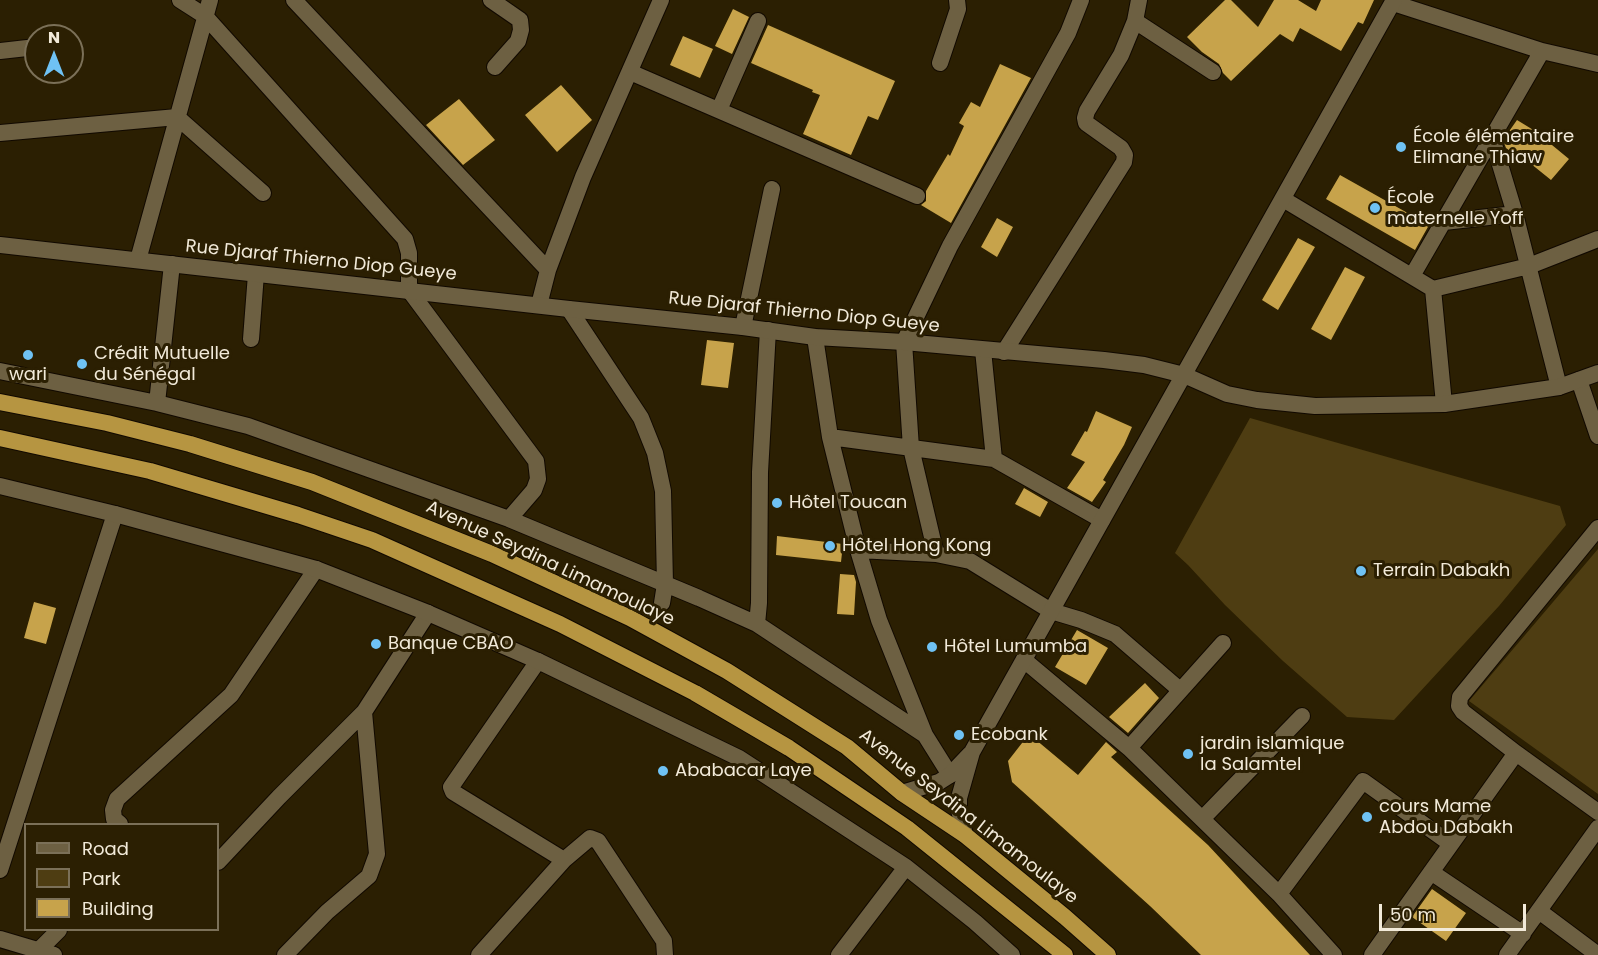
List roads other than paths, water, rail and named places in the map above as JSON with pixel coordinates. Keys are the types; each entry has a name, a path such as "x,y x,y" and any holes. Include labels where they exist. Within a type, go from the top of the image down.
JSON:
{"highway":[{"name":"Avenue Seydina Limamoulaye","path":"0,402 107,423 190,444 351,496 492,554 630,618 727,671 847,747 902,793 965,835 1108,955"},
{"path":"0,438 150,471 319,522 372,540 560,624 694,693 789,748 908,828 1065,955"}],"street":[{"path":"180,0 207,8 405,239 409,253 409,290 536,461 538,479 534,490 509,519"},
{"path":"294,0 548,270"},
{"path":"491,0 520,20 521,30 518,41 495,67"},
{"path":"539,304 548,270 583,177 661,0"},
{"path":"940,63 958,9 957,0"},
{"path":"936,554 911,448 904,342 950,246 1068,33 1081,0"},
{"path":"1004,352 1124,162 1125,155 1121,148 1086,123 1085,118 1121,55 1135,21 1139,0"},
{"path":"965,835 958,810 958,798 972,752 1393,2 1542,51 1598,64"},
{"path":"138,260 207,8"},
{"path":"719,110 758,21"},
{"path":"1135,21 1213,72"},
{"path":"0,51 24,48"},
{"path":"1412,276 1542,51"},
{"path":"630,72 917,196"},
{"path":"0,133 177,117 263,193"},
{"path":"1492,138 1515,214 1559,387"},
{"path":"743,327 772,189"},
{"path":"1283,199 1433,289 1528,266 1598,239"},
{"path":"1444,222 1515,214"},
{"name":"Rue Djaraf Thierno Diop Gueye","path":"0,245 743,327 815,337 904,342 1144,365 1184,375 1227,394 1257,400 1315,406 1444,404 1559,387 1598,373"},
{"path":"157,403 172,264"},
{"path":"251,339 256,274"},
{"path":"1433,289 1444,404"},
{"path":"569,309 641,418 655,453 663,491 664,584 662,603"},
{"path":"757,624 760,472 768,330"},
{"path":"815,337 830,437 858,550 879,620 926,735 950,776"},
{"path":"983,350 994,459"},
{"path":"0,371 157,403 248,426 509,519 757,624 926,735"},
{"path":"1579,380 1598,436"},
{"path":"830,437 994,459 1102,520"},
{"path":"0,486 115,514 316,569 428,613 538,661 739,758 906,867 1012,955"},
{"path":"0,870 115,514"},
{"path":"1598,528 1460,697 1463,712 1598,812"},
{"path":"858,550 936,554 970,561 1051,611 1115,634 1180,690"},
{"path":"118,823 114,819 112,810 117,800 231,695 316,569"},
{"path":"219,861 364,712 428,613"},
{"path":"1129,748 1222,643"},
{"path":"1024,660 1129,748 1203,818 1279,894 1334,955"},
{"path":"538,661 451,787 453,792 564,860"},
{"path":"285,955 327,912 369,876 376,854 364,712"},
{"path":"1203,818 1302,716"},
{"path":"902,793 926,788 950,776 972,752"},
{"path":"1372,955 1516,753"},
{"path":"1279,894 1363,781 1451,844"},
{"path":"1507,955 1598,828"},
{"path":"478,955 564,860 586,840 594,838 664,941 665,955"},
{"path":"839,955 906,867"},
{"path":"1431,872 1522,934"},
{"path":"1539,911 1598,955"},
{"path":"0,939 47,952 58,931"}],"place":[{"name":"École élémentaire Elimane Thiaw","path":"1401,147"},
{"name":"École maternelle Yoff","path":"1375,208"},
{"name":"wari","path":"28,355"},
{"name":"Crédit Mutuelle du Sénégal","path":"82,364"},
{"name":"Hôtel Toucan","path":"777,503"},
{"name":"Hôtel Hong Kong","path":"830,546"},
{"name":"Terrain Dabakh","path":"1361,571"},
{"name":"Banque CBAO","path":"376,644"},
{"name":"Hôtel Lumumba","path":"932,647"},
{"name":"Ecobank","path":"959,735"},
{"name":"jardin islamique la Salamtel","path":"1188,754"},
{"name":"Ababacar Laye","path":"663,771"},
{"name":"cours Mame Abdou Dabakh","path":"1367,817"}]}
